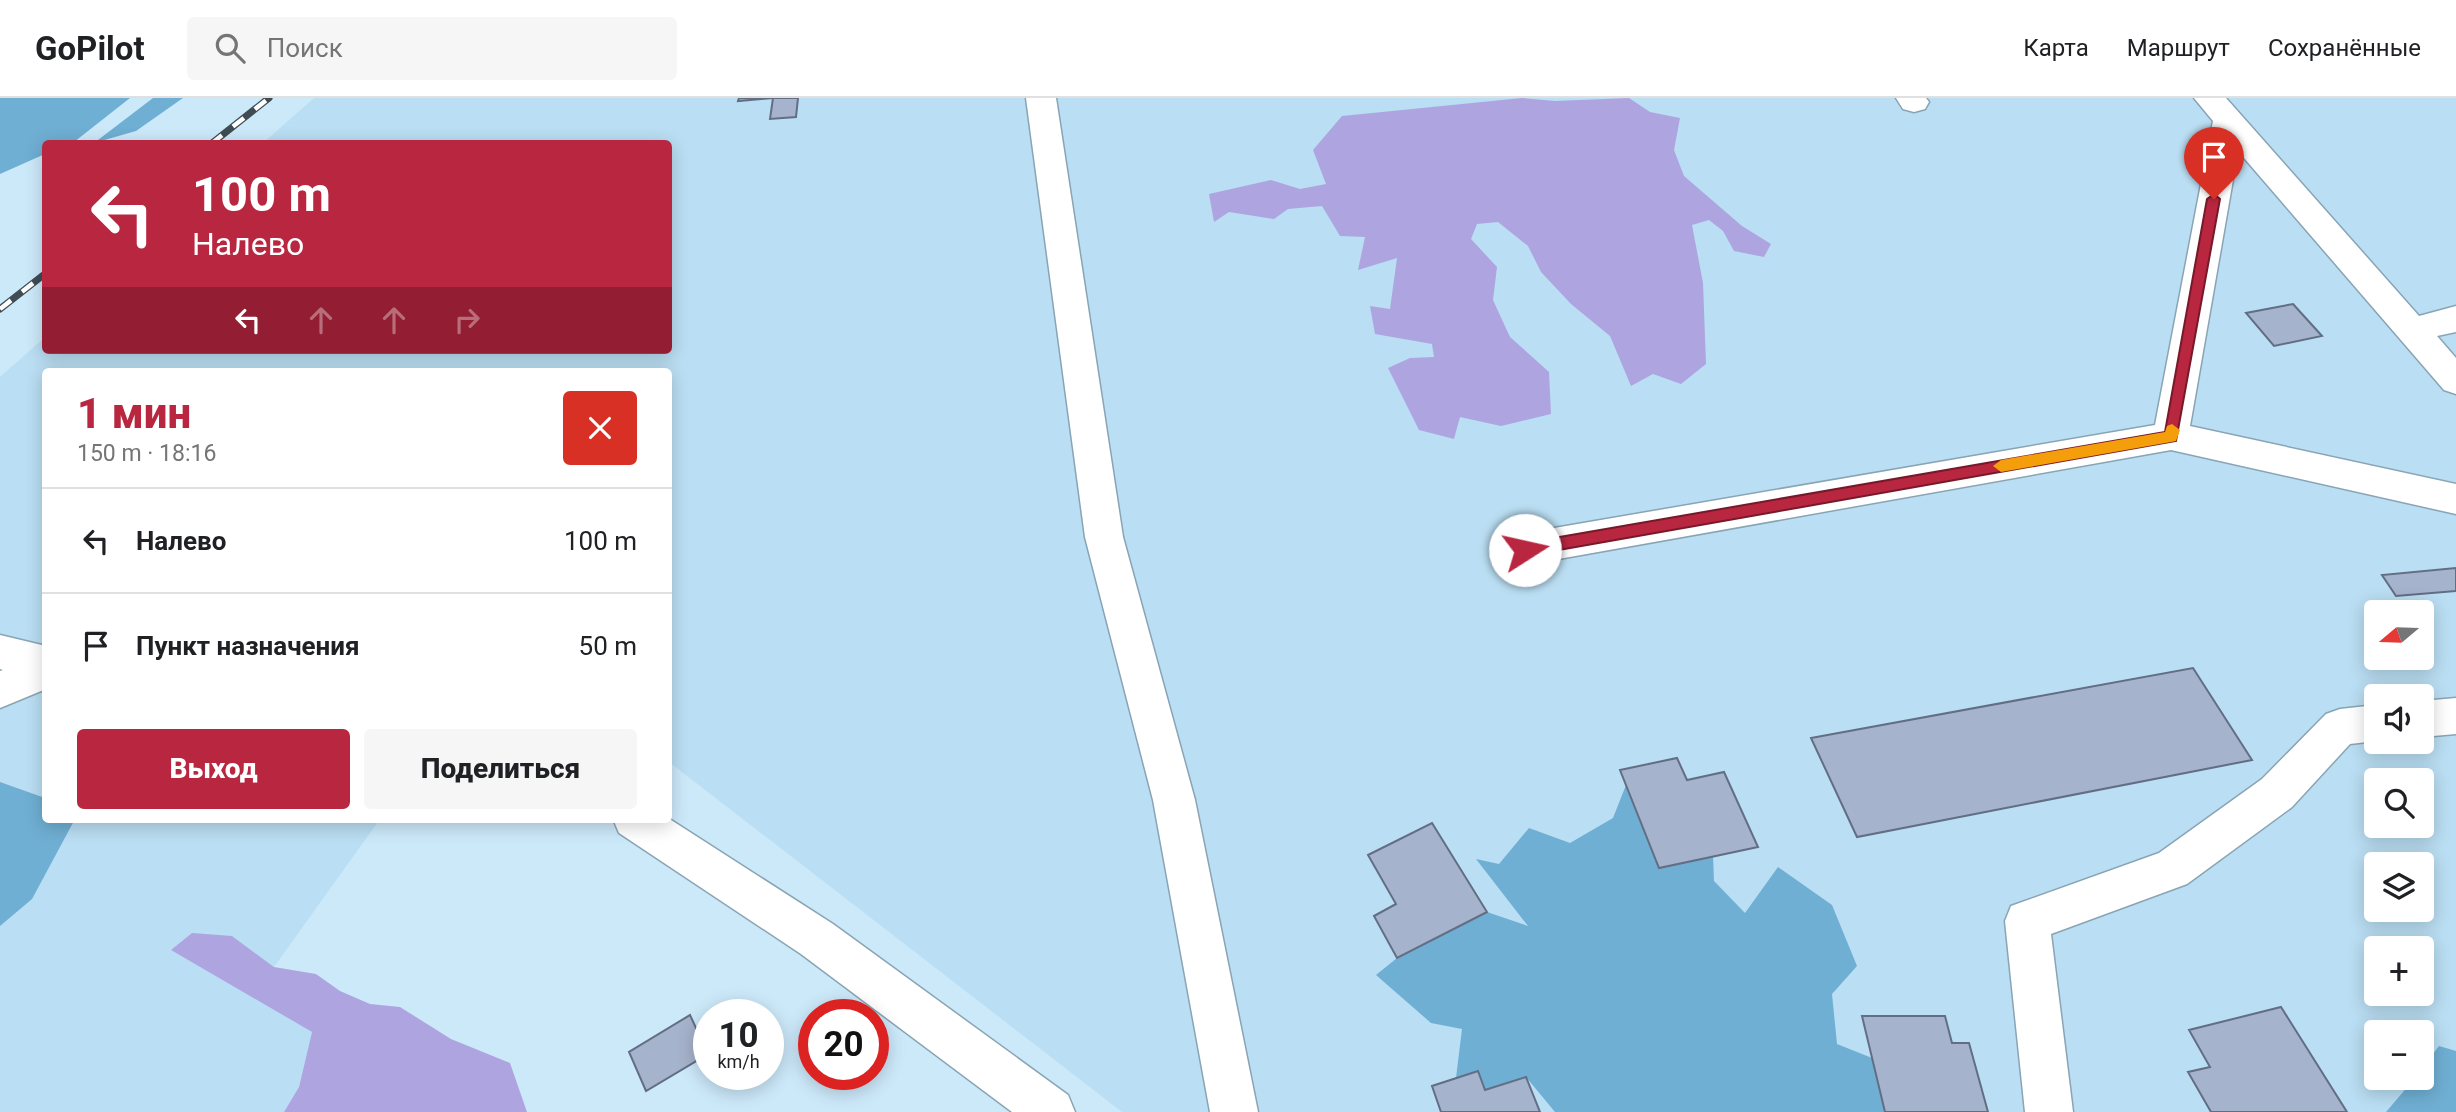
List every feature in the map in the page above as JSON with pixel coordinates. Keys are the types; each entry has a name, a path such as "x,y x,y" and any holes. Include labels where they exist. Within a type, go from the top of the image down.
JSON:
{"lane":[{"path":"1041,98 1104,537 1174,800 1234,1112"},
{"path":"2218,109 2456,381"},
{"path":"2171,436 2218,109"},
{"path":"2411,330 2456,319"},
{"path":"1525,550 2171,436 2456,499"},
{"path":"0,652 42,663"},
{"path":"0,690 42,672"},
{"path":"2434,718 2456,716"},
{"path":"2049,1112 2028,921 2172,869 2277,793 2340,727 2364,724"},
{"path":"640,823 817,939 1051,1112"}],"shaded area":[{"path":"0,98 130,98 77,140 42,140 42,155 0,174"},
{"path":"153,98 183,98 136,131 98,140"},
{"path":"314,98 2456,98 2456,1112 1122,1112 672,764 672,368 42,368 42,823 377,823 274,967 232,936 172,950 312,1032 299,1087 284,1112 0,1112 0,377 42,340 42,354 672,354 672,140 266,140"},
{"path":"1522,98 1555,101 1629,98 1650,112 1680,118 1674,150 1684,176 1742,226 1771,244 1764,257 1734,251 1723,231 1709,220 1692,225 1703,283 1706,364 1681,384 1653,374 1631,386 1610,336 1571,304 1541,272 1528,246 1498,222 1477,224 1471,239 1497,267 1493,300 1510,337 1549,372 1551,414 1501,426 1460,417 1454,439 1419,430 1388,368 1410,358 1434,357 1432,344 1375,334 1370,306 1390,309 1397,258 1358,270 1365,237 1340,236 1322,206 1288,209 1274,219 1229,212 1214,222 1209,194 1271,180 1300,189 1326,184 1313,150 1342,116"},
{"path":"0,782 42,797 42,823 73,823 32,899 0,926"},
{"path":"1626,785 1659,868 1713,856 1714,881 1745,913 1778,867 1832,905 1857,966 1832,994 1837,1044 1872,1058 1885,1112 1555,1112 1526,1077 1485,1090 1478,1071 1456,1078 1462,1029 1431,1023 1376,975 1397,958 1487,912 1528,926 1476,859 1499,864 1529,828 1570,843 1613,818"},
{"path":"192,933 232,936 274,967 316,974 340,991 370,1004 400,1007 451,1039 510,1063 527,1112 284,1112 299,1087 312,1032 171,950"},
{"path":"2439,1046 2456,1051 2456,1112 2386,1112 2405,1090 2434,1090 2434,1052"}],"building":[{"path":"739,98 773,98 738,101"},
{"path":"773,98 798,98 796,117 770,119"},
{"path":"2293,304 2322,336 2274,346 2246,313"},
{"path":"2456,568 2456,591 2396,596 2382,575"},
{"path":"2193,668 2252,760 1857,837 1811,738"},
{"path":"1677,758 1687,780 1724,772 1758,847 1659,868 1620,770"},
{"path":"1432,823 1487,912 1397,958 1374,916 1396,904 1368,855"},
{"path":"2281,1007 2347,1112 2211,1112 2188,1072 2210,1067 2189,1030"},
{"path":"690,1015 693,1022 693,1063 646,1091 629,1052"},
{"path":"1862,1016 1945,1016 1952,1043 1969,1043 1988,1112 1885,1112"},
{"path":"1478,1071 1485,1090 1526,1077 1540,1112 1441,1112 1432,1086"}],"railway":[{"path":"216,140 269,98"},
{"path":"0,309 42,276"}],"slow traffic":[{"path":"2001,466 2171,436 2172,430"}],"route":[{"path":"1525,550 2171,436 2214,199"}]}
